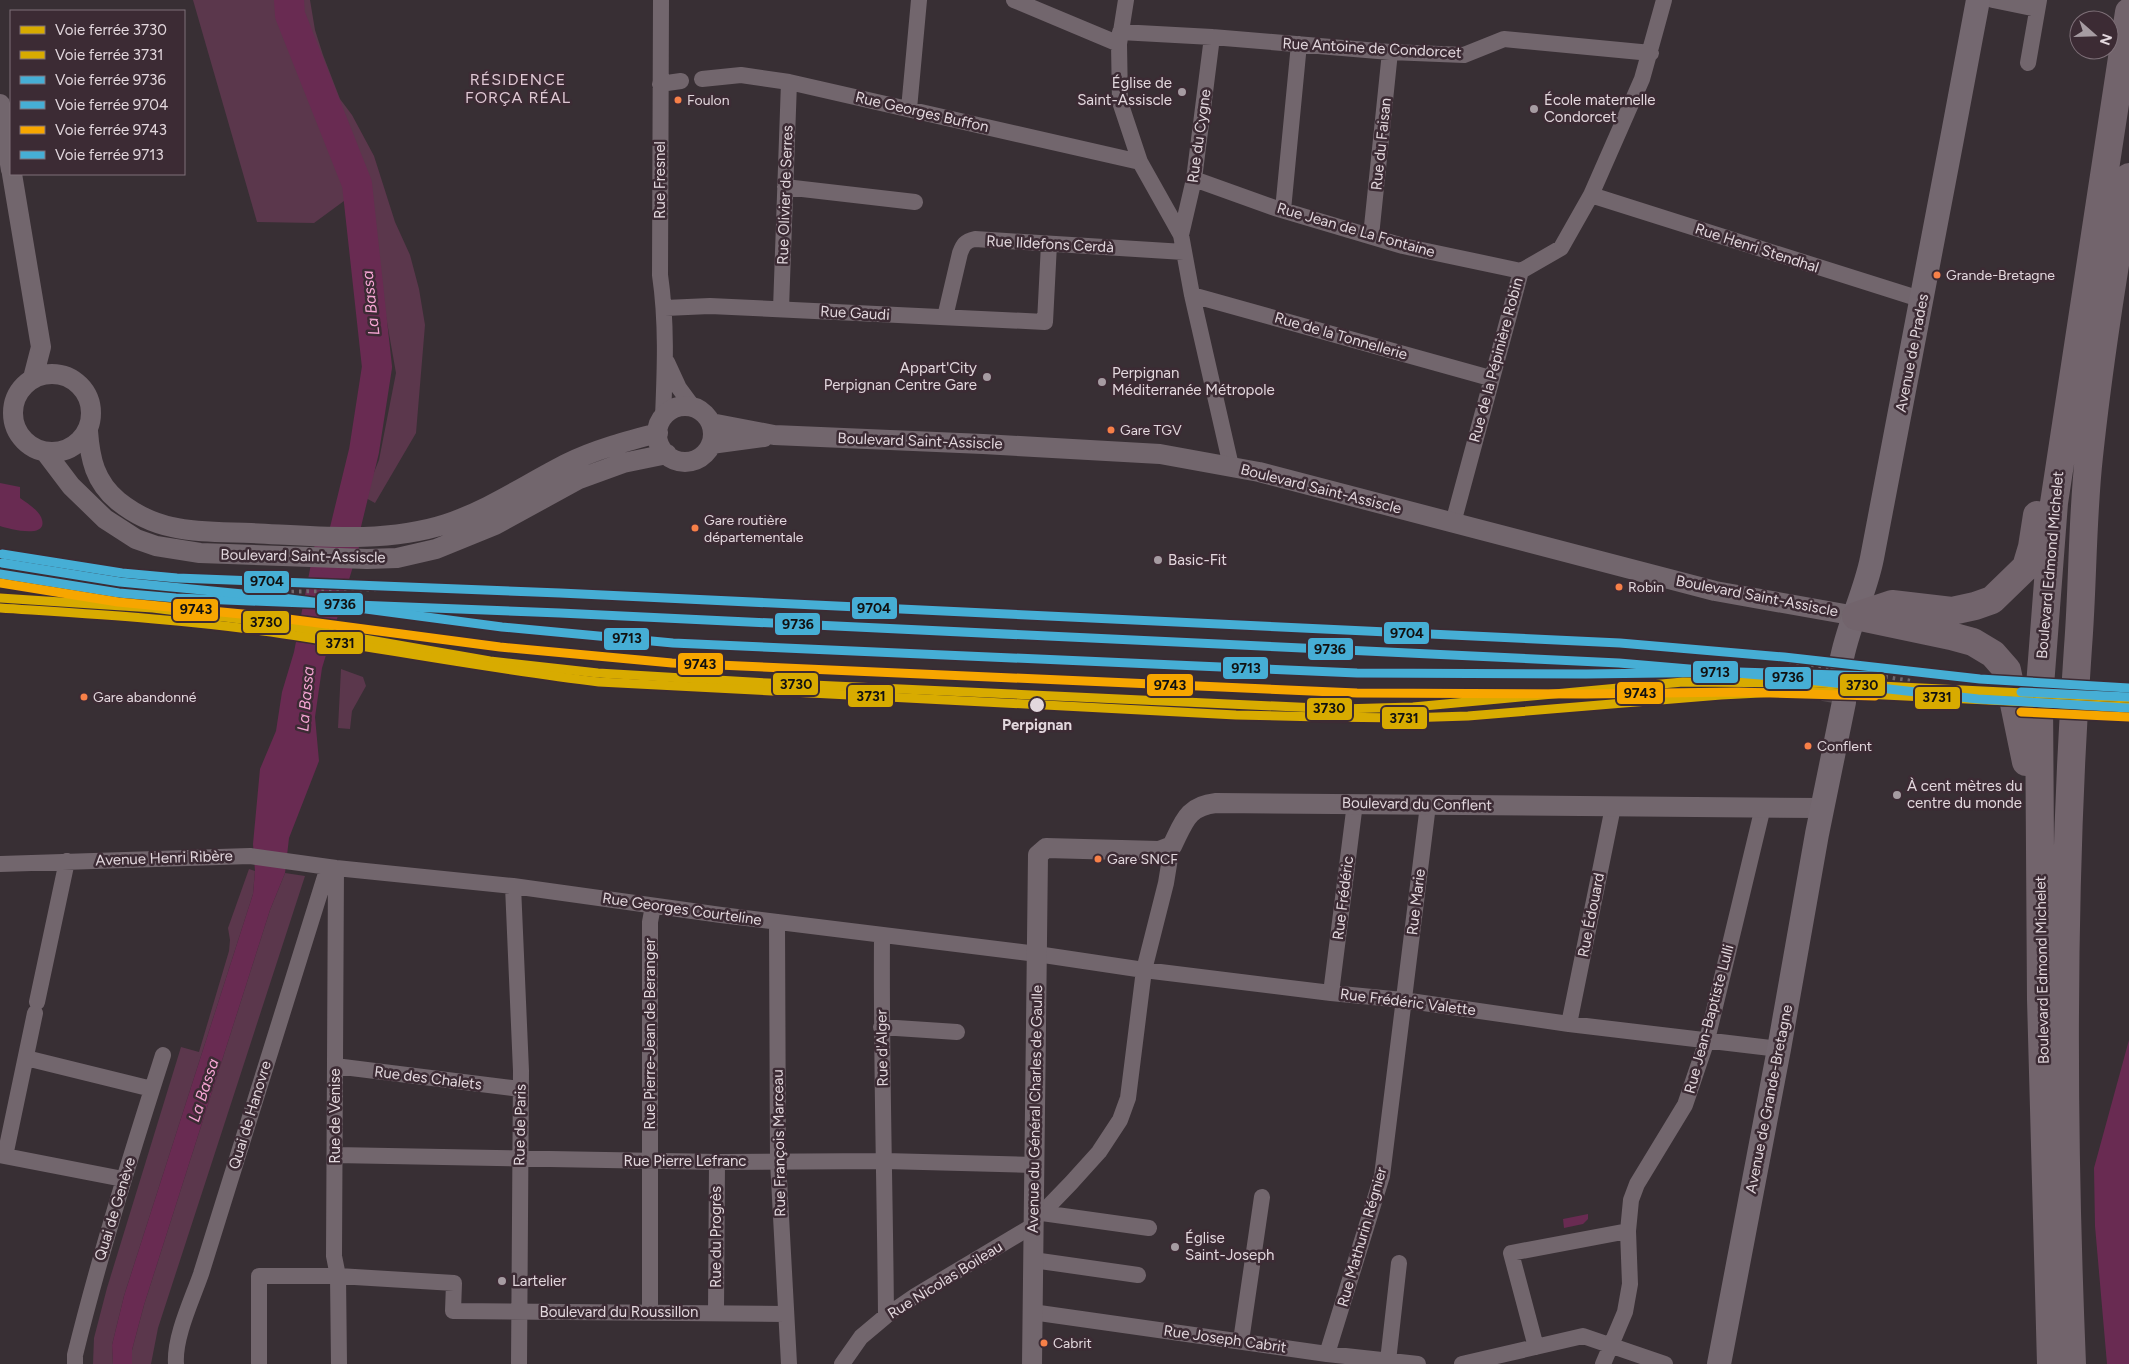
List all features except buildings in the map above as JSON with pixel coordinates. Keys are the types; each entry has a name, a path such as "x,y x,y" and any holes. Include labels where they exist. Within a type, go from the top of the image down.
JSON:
{"highway":[{"name":"Boulevard Edmond Michelet","path":"2051,1364 2041,1000 2038,699 2054,503 2129,12"},
{"path":"1856,616 1892,604 1952,611 1975,606 1992,600 2026,567 2032,546 2072,259 2104,60"},
{"name":"Boulevard Edmond Michelet","path":"2072,1364 2068,1266 2064,997 2073,701 2078,648 2089,458 2112,279 2129,177"},
{"path":"2078,648 2111,382 2129,282"},
{"path":"1856,616 1973,642 1993,654 2007,670 2021,732 2040,838"}],"main road":[{"name":"Avenue de Prades","path":"1856,616 1870,565 1923,300 1978,0"},
{"path":"1847,664 1858,640 1856,616"},
{"name":"Avenue de Grande-Bretagne","path":"1719,1364 1779,1049 1817,834 1816,782 1839,703"}],"street":[{"name":"Rue Fresnel","path":"660,425 666,360 665,308 660,275 661,0"},
{"path":"909,110 919,0"},
{"name":"Rue Antoine de Condorcet","path":"1014,0 1119,38 1212,37 1390,52 1464,55 1504,39 1651,53"},
{"path":"1126,0 1119,38 1120,102 1140,162 1181,235 1192,295 1231,466"},
{"name":"Rue de la Pépinière Robin","path":"1453,523 1520,271 1561,248 1591,195 1642,79 1651,53 1664,0"},
{"path":"1993,0 2038,4 2028,63"},
{"name":"Rue du Cygne","path":"1181,235 1194,179 1212,37"},
{"path":"1283,210 1299,44"},
{"name":"Rue du Faisan","path":"1371,236 1390,52"},
{"name":"Rue Georges Buffon","path":"702,79 741,75 789,82 1140,162"},
{"path":"660,84 681,81"},
{"name":"Rue Olivier de Serres","path":"780,309 789,82"},
{"path":"0,104 10,161"},
{"path":"12,175 41,347 33,378"},
{"name":"Rue Jean de La Fontaine","path":"1194,179 1283,210 1403,246 1520,271"},
{"path":"785,187 915,202"},
{"name":"Rue Henri Stendhal","path":"1591,195 1923,300"},
{"name":"Rue Ildefons Cerdà","path":"945,317 960,253 964,244 969,240 1184,252"},
{"name":"Rue Gaudi","path":"665,308 710,306 1045,322 1050,244"},
{"name":"Rue de la Tonnellerie","path":"1192,295 1490,378"},
{"path":"0,432 23,440 34,448 46,452 59,452 71,448 88,431 91,405 86,392 41,347"},
{"name":"Rue Fresnel","path":"666,360 679,388 693,407"},
{"path":"23,440 13,421 12,410 7,405 33,378 45,374 58,374 70,378"},
{"path":"676,407 693,407 707,416 711,423 713,437 711,444 706,452 691,461 674,459 662,448 660,425 676,407"},
{"name":"Boulevard Saint-Assiscle","path":"711,423 774,435 1096,449 1160,454 1231,466 1715,591 1856,616"},
{"name":"Boulevard Saint-Assiscle","path":"88,431 90,456 96,474 103,486 117,500 142,516 172,528 370,536 417,532 448,524 518,491 569,462 660,425"},
{"name":"Boulevard Saint-Assiscle","path":"711,444 774,435"},
{"name":"Boulevard Saint-Assiscle","path":"46,452 71,486 105,519 136,539 156,546 181,551 367,560 397,558 436,549 495,525 579,479 624,463 667,454"},
{"name":"Boulevard du Conflent","path":"1172,846 1191,811 1202,804 1355,803 1817,808"},
{"name":"Rue Frédéric","path":"1331,993 1355,803"},
{"name":"Rue Marie","path":"1403,1000 1428,805"},
{"name":"Rue Édouard","path":"1569,1024 1613,807"},
{"name":"Rue Jean-Baptiste Lulli","path":"1603,1364 1625,1312 1630,1284 1628,1231 1631,1200 1637,1184 1686,1105 1707,1040 1763,807"},
{"name":"Avenue du Général Charles de Gaulle","path":"1032,1364 1033,1260 1036,1218 1034,1165 1038,855 1046,848 1159,851 1172,846"},
{"name":"Rue Nicolas Boileau","path":"842,1364 861,1337 886,1316 1036,1218 1099,1152 1120,1120 1128,1098 1144,970 1166,883 1172,846"},
{"name":"Avenue Henri Ribère","path":"0,864 250,856 332,867"},
{"path":"67,861 26,1058 2,1155 123,1179"},
{"name":"Rue Georges Courteline","path":"332,867 513,886 882,936 1037,954"},
{"name":"Rue de Venise","path":"332,867 335,1066 334,1256 338,1276 339,1364"},
{"name":"Quai de Hanovre","path":"176,1364 175,1355 178,1340 204,1265 332,867"},
{"name":"Rue de Paris","path":"513,886 520,1089 519,1364"},
{"name":"Rue Pierre-Jean de Beranger","path":"650,1312 650,922 653,906"},
{"name":"Rue François Marceau","path":"777,922 778,1160 789,1364"},
{"name":"Rue d'Alger","path":"882,936 881,1027 885,1161 886,1316"},
{"name":"Rue Frédéric Valette","path":"1037,954 1144,970 1403,1000 1569,1024 1779,1049"},
{"name":"Rue Mathurin Régnier","path":"1328,1354 1382,1176 1403,1000"},
{"path":"881,1027 957,1032"},
{"name":"Quai de Genève","path":"75,1364 75,1356 91,1289 123,1179 163,1055"},
{"path":"26,1058 152,1088"},
{"name":"Rue des Chalets","path":"335,1066 520,1089"},
{"name":"Rue Pierre Lefranc","path":"335,1155 717,1162 778,1160 885,1161 1034,1165"},
{"name":"Rue du Progrès","path":"716,1313 717,1162"},
{"path":"1241,1340 1262,1197"},
{"path":"1036,1218 1149,1228"},
{"path":"1536,1347 1511,1253 1628,1231"},
{"path":"1033,1260 1138,1275"},
{"path":"1383,1361 1399,1263"},
{"path":"259,1364 259,1276 338,1276"},
{"name":"Boulevard du Roussillon","path":"338,1276 454,1283 453,1311 785,1314"},
{"name":"Rue Joseph Cabrit","path":"1032,1312 1241,1340 1328,1354 1418,1364"},
{"path":"1462,1364 1584,1336 1610,1347 1665,1364"}],"shaded area":[{"path":"193,0 310,0 315,30 340,99 352,115 374,156 395,222 410,255 419,289 425,325 416,433 375,503 364,497 379,460 396,373 363,187 314,223 257,222"},
{"path":"341,669 363,677 366,686 352,711 350,729 338,728"},
{"path":"249,869 255,871 253,894 124,1296 112,1345 113,1364 93,1364 94,1338 107,1288 181,1047 199,1052 229,951 228,928"},
{"path":"285,873 305,876 158,1328 151,1364 132,1364 132,1350 144,1305 270,910"}],"water":[{"path":"0,483 20,487 20,498 41,517 42,524 40,529 28,531 0,526"},
{"path":"362,537 322,668 315,717 319,761 289,838 285,873 270,910 144,1305 132,1350 132,1364 113,1364 112,1345 124,1296 253,894 255,871 253,844 260,769 276,731 282,692 294,652 316,538"},
{"path":"2129,1040 2129,1364 2107,1364 2095,1226 2094,1168"},
{"path":"1588,1214 1588,1219 1583,1224 1564,1228 1563,1219"}],"waterway":[{"name":"La Bassa","path":"289,0 290,15 357,184 377,367 364,451 336,566"}],"tunnel":[{"path":"1833,703 1841,663"}],"railway":[{"path":"284,592 457,587 1653,646 1751,656 1912,681"},
{"path":"209,600 361,609 511,630 581,637 701,645 1042,659"}],"rail line":[{"name":"9704","path":"2,554 122,573 177,578 560,593 1620,643 1784,657 1980,679 2129,688"},
{"name":"9713","path":"2,563 120,582 275,597 502,627 673,643 1357,673 1586,674 1738,672 1875,676"},
{"name":"9736","path":"0,574 119,593 176,598 560,613 1619,663 1782,677 1978,699 2128,708"},
{"name":"9743","path":"0,583 118,602 273,617 500,647 672,663 1357,693 1586,694 1738,692 1875,696"},
{"name":"3730","path":"0,598 153,608 272,623 490,661 598,673 768,683 1340,709 1413,707 1683,682 1819,683 2129,698"},
{"name":"3731","path":"0,608 136,617 237,627 599,682 1236,715 1405,718 1468,716 1721,695 1801,691 2129,707"},
{"name":"9713","path":"2021,692 2129,697"},
{"name":"9743","path":"2021,712 2129,717"}],"place":[{"name":"Église de Saint-Assiscle","path":"1182,92"},
{"name":"Foulon","path":"678,100"},
{"name":"École maternelle Condorcet","path":"1534,109"},
{"name":"Grande-Bretagne","path":"1937,275"},
{"name":"Appart'City Perpignan Centre Gare","path":"987,377"},
{"name":"Perpignan Méditerranée Métropole","path":"1102,382"},
{"name":"Gare TGV","path":"1111,430"},
{"name":"Gare routière départementale","path":"695,528"},
{"name":"Basic-Fit","path":"1158,560"},
{"name":"Robin","path":"1619,587"},
{"name":"Gare abandonné","path":"84,697"},
{"name":"Perpignan","path":"1037,705"},
{"name":"Conflent","path":"1808,746"},
{"name":"À cent mètres du centre du monde","path":"1897,795"},
{"name":"Gare SNCF","path":"1098,859"},
{"name":"Église Saint-Joseph","path":"1175,1247"},
{"name":"Lartelier","path":"502,1281"},
{"name":"Cabrit","path":"1044,1343"}],"district":[{"name":"RÉSIDENCE FORÇA RÉAL","path":"518,88"}]}
